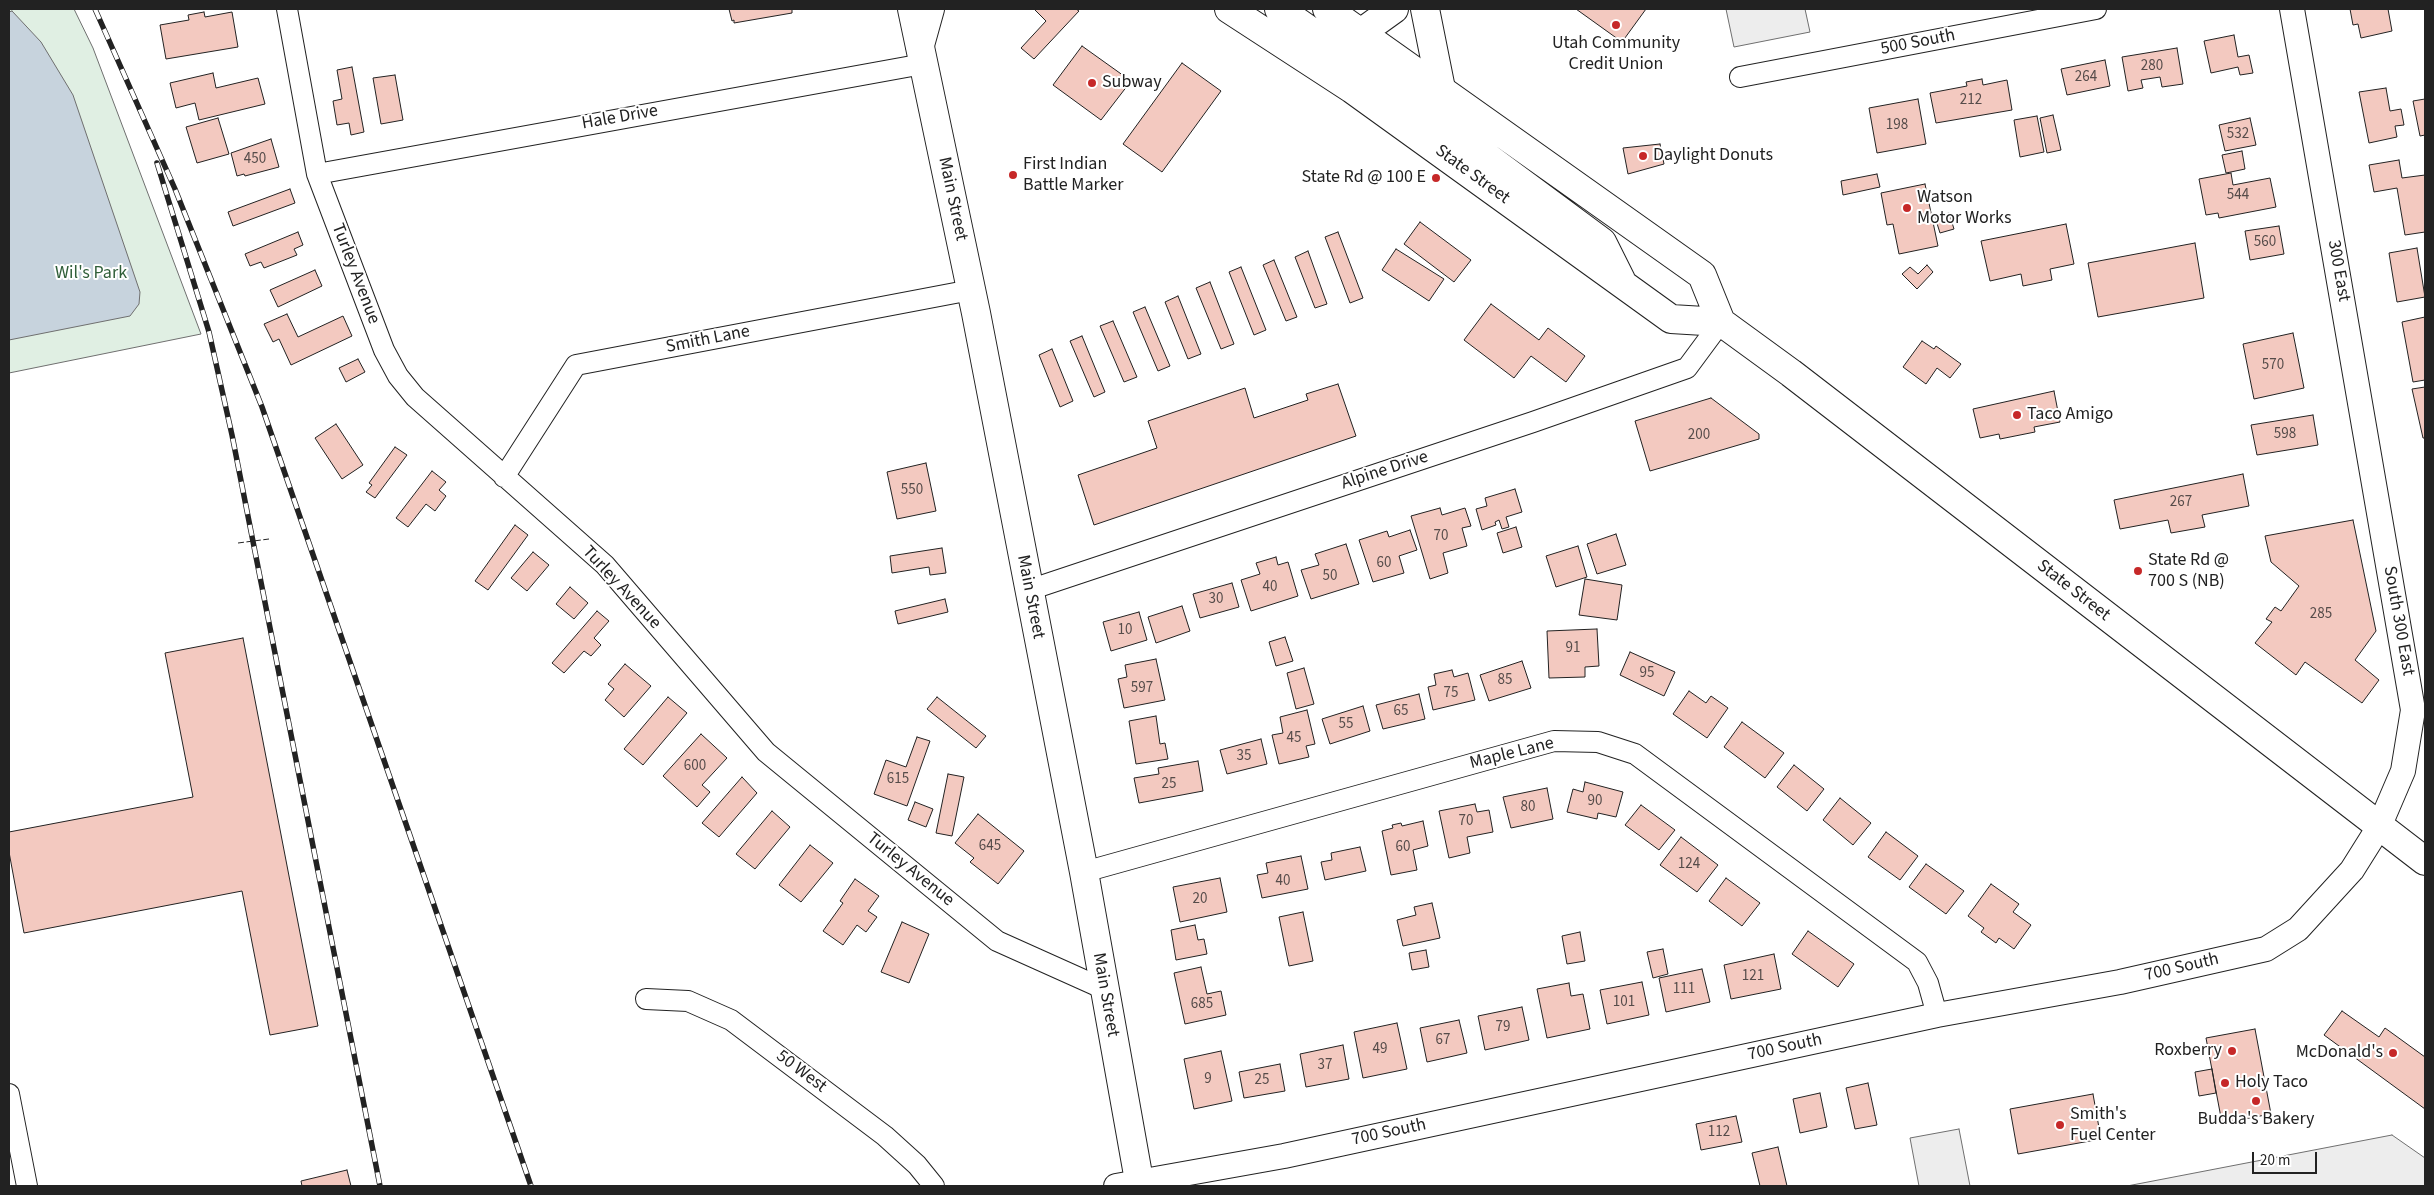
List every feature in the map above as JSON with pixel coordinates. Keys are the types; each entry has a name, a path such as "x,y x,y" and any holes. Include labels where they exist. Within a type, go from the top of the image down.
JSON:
{"main road":[{"name":"Main Street","path":"912,9 971,290 1084,872 1104,989 1132,1185"},
{"path":"922,54 930,9"},
{"name":"State Street","path":"1230,9 1352,88 1671,319 1720,322 1798,378 2425,861"},
{"path":"1279,9 1425,111 1602,242 1624,284"},
{"path":"1327,9 1513,138 1702,275 1720,322"},
{"path":"1362,32 1394,9"},
{"path":"1425,9 1441,89 1425,111"}],"street":[{"name":"Turley Avenue","path":"287,9 317,174 384,350 398,376 428,410 604,565 766,752 997,941 1104,989"},
{"name":"500 South","path":"1740,77 2096,9"},
{"name":"300 East","path":"2292,9 2382,532"},
{"name":"Hale Drive","path":"317,174 922,54"},
{"name":"Smith Lane","path":"504,477 576,365 971,290"},
{"name":"Alpine Drive","path":"1029,590 1533,422 1687,368 1720,322"},
{"name":"South 300 East","path":"2379,827 2403,771 2413,710 2382,532"},
{"name":"Maple Lane","path":"1084,872 1554,741 1598,742 1635,754 1917,962 1928,983 1937,1015"},
{"name":"700 South","path":"1132,1185 1284,1156 1937,1015 2120,982 2266,950 2298,929 2325,901 2352,870 2379,827"},
{"name":"50 West","path":"646,999 688,1000 731,1020 886,1136 917,1165 934,1186"},
{"path":"9,1094 27,1186"}],"green space":[{"name":"Wil's Park","path":"9,9 74,9 93,48 201,334 9,373"}],"shaded area":[{"path":"1726,9 1805,9 1810,32 1734,47"},
{"path":"12,11 41,42 73,95 140,292 139,304 130,316 9,340 9,12"},
{"path":"1959,1129 1970,1186 1919,1186 1910,1138"},
{"path":"2392,1135 2425,1158 2425,1186 2127,1186"}],"building":[{"path":"729,9 792,9 792,13 734,23"},
{"path":"1036,9 1076,9 1079,11 1034,59 1021,48 1046,21"},
{"name":"Utah Community Credit Union","path":"1576,9 1646,9 1622,42"},
{"path":"2350,9 2388,9 2392,31 2361,38 2358,24 2353,25"},
{"path":"204,12 205,17 232,12 238,47 166,59 160,25 189,20 188,15"},
{"path":"2234,35 2238,57 2249,55 2253,73 2240,75 2238,67 2211,73 2204,41"},
{"name":"Subway","path":"1082,46 1131,81 1101,120 1053,85"},
{"path":"2177,48 2183,84 2162,87 2160,77 2141,80 2143,88 2128,91 2122,57"},
{"path":"2105,60 2110,86 2067,95 2061,69"},
{"path":"1182,63 1221,91 1162,172 1123,144"},
{"path":"352,67 364,132 351,135 349,123 337,125 333,101 342,99 337,70"},
{"path":"213,73 216,88 258,78 265,104 199,120 195,103 176,108 170,83"},
{"path":"395,75 403,120 381,124 373,78"},
{"path":"1982,79 1983,85 2007,80 2012,110 1936,123 1930,93 1967,86 1966,82"},
{"path":"2386,88 2390,111 2401,109 2404,125 2395,126 2397,137 2369,143 2359,92"},
{"path":"1918,99 1926,144 1877,153 1869,108"},
{"path":"2425,99 2425,135 2420,136 2413,101"},
{"path":"2053,115 2061,150 2047,153 2040,118"},
{"path":"2037,116 2044,152 2020,157 2014,120"},
{"path":"218,118 229,154 197,163 186,127"},
{"path":"2250,118 2256,145 2225,151 2219,125"},
{"path":"271,139 279,167 245,176 244,174 237,176 231,153"},
{"name":"Daylight Donuts","path":"1660,144 1664,164 1628,174 1623,148"},
{"path":"2242,151 2245,169 2226,173 2222,155"},
{"path":"2399,160 2402,178 2425,175 2425,232 2405,235 2397,188 2374,192 2369,165"},
{"path":"2231,173 2233,185 2270,178 2276,207 2219,218 2218,213 2206,215 2199,179"},
{"path":"1877,174 1880,187 1843,195 1841,181"},
{"name":"Watson Motor Works","path":"1925,184 1938,246 1899,254 1893,224 1887,225 1881,193"},
{"path":"290,189 295,203 233,226 228,212"},
{"path":"1949,213 1954,229 1940,233 1935,217"},
{"path":"1420,222 1471,260 1454,282 1404,244"},
{"path":"2066,224 2074,264 2050,269 2052,280 2023,286 2021,274 1990,281 1981,241"},
{"path":"2279,226 2284,254 2250,260 2245,231"},
{"path":"298,232 303,245 294,249 297,255 264,268 261,262 250,266 245,254"},
{"path":"1338,232 1363,298 1350,303 1325,237"},
{"path":"2195,243 2204,298 2098,317 2088,263"},
{"path":"2417,248 2425,297 2397,302 2389,253"},
{"path":"1396,249 1444,279 1429,301 1382,270"},
{"path":"1308,251 1327,304 1315,308 1295,257"},
{"path":"1274,260 1297,317 1286,321 1263,265"},
{"path":"1927,265 1933,272 1917,289 1902,274 1910,267 1918,274"},
{"path":"1241,267 1266,330 1254,335 1229,272"},
{"path":"315,270 322,286 278,307 270,290"},
{"path":"1210,282 1234,344 1221,349 1196,288"},
{"path":"1178,296 1201,354 1188,359 1165,302"},
{"path":"1491,304 1539,340 1548,328 1585,356 1566,382 1531,356 1514,378 1464,340"},
{"path":"1145,307 1170,366 1158,371 1133,312"},
{"path":"287,314 298,337 343,316 352,336 291,365 279,339 273,342 264,324"},
{"path":"2425,317 2425,380 2413,382 2402,322"},
{"path":"1113,321 1137,377 1124,382 1100,326"},
{"path":"2293,333 2304,388 2254,399 2243,344"},
{"path":"1082,336 1105,392 1094,397 1070,341"},
{"path":"1922,341 1934,349 1936,346 1961,364 1950,378 1937,368 1926,384 1903,367"},
{"path":"1052,349 1073,401 1060,407 1039,355"},
{"path":"358,359 365,372 346,382 339,368"},
{"path":"1338,384 1356,436 1094,525 1078,475 1157,448 1148,421 1245,388 1254,418 1308,400 1306,394"},
{"path":"2425,387 2425,438 2423,438 2412,389"},
{"name":"Taco Amigo","path":"2054,391 2060,422 2034,427 2035,432 2000,439 1999,434 1980,438 1973,409"},
{"path":"1711,398 1759,434 1759,439 1650,471 1635,421"},
{"path":"2313,415 2318,445 2257,455 2251,425"},
{"path":"336,424 363,465 342,479 315,438"},
{"path":"395,447 407,455 375,498 366,492 372,485 369,483"},
{"path":"926,463 936,511 897,519 887,472"},
{"path":"432,471 446,482 439,490 446,496 435,511 426,504 408,527 396,518"},
{"path":"2243,474 2249,506 2202,515 2205,527 2171,533 2168,520 2120,529 2114,500"},
{"path":"1515,489 1522,512 1506,517 1509,527 1502,529 1499,520 1495,522 1496,525 1482,530 1476,509 1487,506 1485,498"},
{"path":"1440,508 1442,515 1465,508 1471,526 1462,528 1467,546 1443,553 1448,573 1430,579 1411,516"},
{"path":"2353,520 2376,631 2355,660 2379,680 2362,703 2305,662 2296,675 2255,643 2272,622 2266,619 2275,607 2281,611 2299,586 2271,562 2265,536"},
{"path":"515,525 528,535 488,590 475,581"},
{"path":"1516,527 1522,547 1503,553 1497,533"},
{"path":"1410,530 1417,550 1399,556 1404,573 1373,582 1359,540 1387,531 1389,537"},
{"path":"1616,534 1626,565 1597,574 1587,544"},
{"path":"1346,544 1359,584 1311,599 1301,570 1319,565 1315,554"},
{"path":"1578,546 1587,577 1556,587 1546,556"},
{"path":"942,548 946,573 930,575 929,567 892,573 890,556"},
{"path":"533,552 549,565 527,591 511,578"},
{"path":"1276,557 1278,565 1288,562 1298,596 1251,611 1241,580 1260,574 1256,563"},
{"path":"1585,579 1622,585 1617,620 1579,615"},
{"path":"1232,583 1239,607 1200,618 1193,594"},
{"path":"570,587 588,603 574,619 556,604"},
{"path":"945,599 948,612 898,624 895,611"},
{"path":"1182,606 1190,631 1156,643 1148,617"},
{"path":"597,611 609,621 594,638 601,645 591,656 584,651 564,673 552,663"},
{"path":"1139,612 1147,640 1111,651 1103,622"},
{"path":"1597,629 1599,666 1585,667 1585,677 1549,678 1547,631"},
{"path":"1285,637 1293,661 1276,666 1269,642"},
{"path":"243,638 318,1026 270,1035 242,891 24,933 9,852 9,832 193,797 165,653"},
{"path":"1630,652 1675,672 1664,696 1620,675"},
{"path":"1156,659 1165,700 1124,708 1118,679 1127,677 1125,665"},
{"path":"1522,661 1531,688 1489,701 1480,675"},
{"path":"625,664 651,686 624,717 605,700 614,689 608,684"},
{"path":"1304,668 1314,704 1296,709 1287,673"},
{"path":"1452,670 1454,677 1468,673 1475,700 1433,710 1428,687 1436,685 1434,674"},
{"path":"1689,691 1706,703 1711,696 1728,708 1707,738 1673,714"},
{"path":"1419,694 1425,719 1383,729 1376,705"},
{"path":"668,697 687,713 643,765 624,749"},
{"path":"937,697 986,736 976,748 927,709"},
{"path":"1363,706 1370,731 1330,744 1322,719"},
{"path":"1307,710 1315,744 1306,746 1309,757 1279,764 1272,735 1283,733 1280,717"},
{"path":"1156,716 1160,744 1165,743 1168,759 1136,764 1129,721"},
{"path":"1742,722 1784,753 1765,778 1724,747"},
{"path":"701,734 727,758 702,785 710,792 697,807 663,776"},
{"path":"917,737 930,741 907,806 874,794 886,760 906,767"},
{"path":"1261,739 1267,764 1227,774 1220,750"},
{"path":"1198,761 1203,791 1139,803 1134,778 1159,774 1158,768"},
{"path":"1794,765 1824,789 1807,811 1777,787"},
{"path":"948,774 964,777 952,836 936,833"},
{"path":"742,777 757,793 719,837 702,823"},
{"path":"1585,782 1623,792 1616,817 1598,813 1597,819 1567,812 1573,789 1583,792"},
{"path":"1547,788 1553,819 1511,828 1503,797"},
{"path":"1840,798 1871,823 1853,845 1823,820"},
{"path":"915,802 933,809 926,827 908,820"},
{"path":"1475,804 1477,812 1489,810 1493,832 1467,837 1470,853 1449,858 1439,811"},
{"path":"1641,805 1675,830 1659,850 1625,825"},
{"path":"772,811 790,827 755,869 736,854"},
{"path":"978,814 1024,851 998,884 970,862 974,858 955,843"},
{"path":"1423,821 1428,846 1413,850 1417,870 1391,875 1382,831 1393,828 1392,825 1401,823 1402,826"},
{"path":"1886,832 1918,856 1900,880 1868,857"},
{"path":"1681,837 1718,865 1697,892 1660,865"},
{"path":"810,845 833,863 801,902 779,885"},
{"path":"1360,847 1366,871 1325,880 1321,862 1332,860 1331,853"},
{"path":"1301,856 1308,889 1262,898 1257,875 1268,873 1266,863"},
{"path":"1926,864 1964,891 1946,914 1909,887"},
{"path":"1220,878 1227,912 1180,922 1173,887"},
{"path":"1726,878 1760,903 1742,926 1709,901"},
{"path":"855,879 879,896 868,911 877,917 866,932 857,925 843,945 823,931 843,903 840,901"},
{"path":"1991,884 2019,904 2013,912 2031,925 2014,949 1999,938 1996,943 1981,932 1984,928 1968,916"},
{"path":"1432,903 1440,938 1403,946 1397,920 1416,915 1414,907"},
{"path":"1303,912 1313,961 1289,966 1279,917"},
{"path":"902,922 929,934 909,983 881,972"},
{"path":"1195,925 1198,940 1204,939 1207,954 1176,960 1171,930"},
{"path":"1808,931 1854,964 1838,987 1792,954"},
{"path":"1580,932 1585,961 1567,964 1562,936"},
{"path":"1663,949 1668,974 1653,978 1647,952"},
{"path":"1426,950 1429,967 1412,970 1409,953"},
{"path":"1774,954 1781,989 1731,999 1724,965"},
{"path":"1201,967 1207,994 1221,991 1226,1015 1185,1024 1174,973"},
{"path":"1702,969 1710,1002 1666,1012 1659,978"},
{"path":"1642,982 1649,1015 1607,1024 1600,990"},
{"path":"1569,983 1571,996 1583,994 1590,1029 1547,1038 1537,989"},
{"path":"1522,1007 1529,1040 1485,1050 1478,1016"},
{"path":"2342,1011 2379,1037 2385,1028 2425,1057 2425,1109 2324,1035"},
{"path":"1459,1020 1467,1053 1427,1062 1420,1028"},
{"path":"1397,1023 1407,1069 1363,1078 1354,1032"},
{"path":"2255,1029 2271,1114 2222,1123 2206,1038"},
{"path":"1343,1045 1349,1079 1306,1087 1300,1054"},
{"path":"1221,1051 1232,1101 1194,1109 1184,1059"},
{"path":"1280,1064 1285,1091 1244,1098 1239,1072"},
{"path":"2212,1069 2216,1093 2199,1096 2195,1072"},
{"path":"1868,1083 1877,1125 1855,1129 1846,1088"},
{"path":"1820,1093 1827,1127 1800,1133 1793,1099"},
{"path":"2093,1094 2101,1139 2018,1154 2010,1109"},
{"path":"1736,1116 1742,1142 1701,1150 1696,1124"},
{"path":"1778,1147 1787,1186 1760,1186 1752,1153"},
{"path":"347,1170 351,1186 302,1186 301,1181"}],"railway":[{"path":"95,9 175,189 262,407 531,1186"},
{"path":"157,163 209,332 232,435 380,1186"}],"fence":[{"path":"238,543 269,539"}],"place":[{"name":"Utah Community Credit Union","path":"1616,25"},
{"name":"Subway","path":"1092,83"},
{"name":"Daylight Donuts","path":"1643,156"},
{"name":"First Indian Battle Marker","path":"1013,175"},
{"name":"State Rd @ 100 E","path":"1436,178"},
{"name":"Watson Motor Works","path":"1907,208"},
{"name":"Taco Amigo","path":"2017,415"},
{"name":"State Rd @ 700 S (NB)","path":"2138,571"},
{"name":"Roxberry","path":"2232,1051"},
{"name":"McDonald's","path":"2393,1053"},
{"name":"Holy Taco","path":"2225,1083"},
{"name":"Budda's Bakery","path":"2256,1101"},
{"name":"Smith's Fuel Center","path":"2060,1125"}]}
